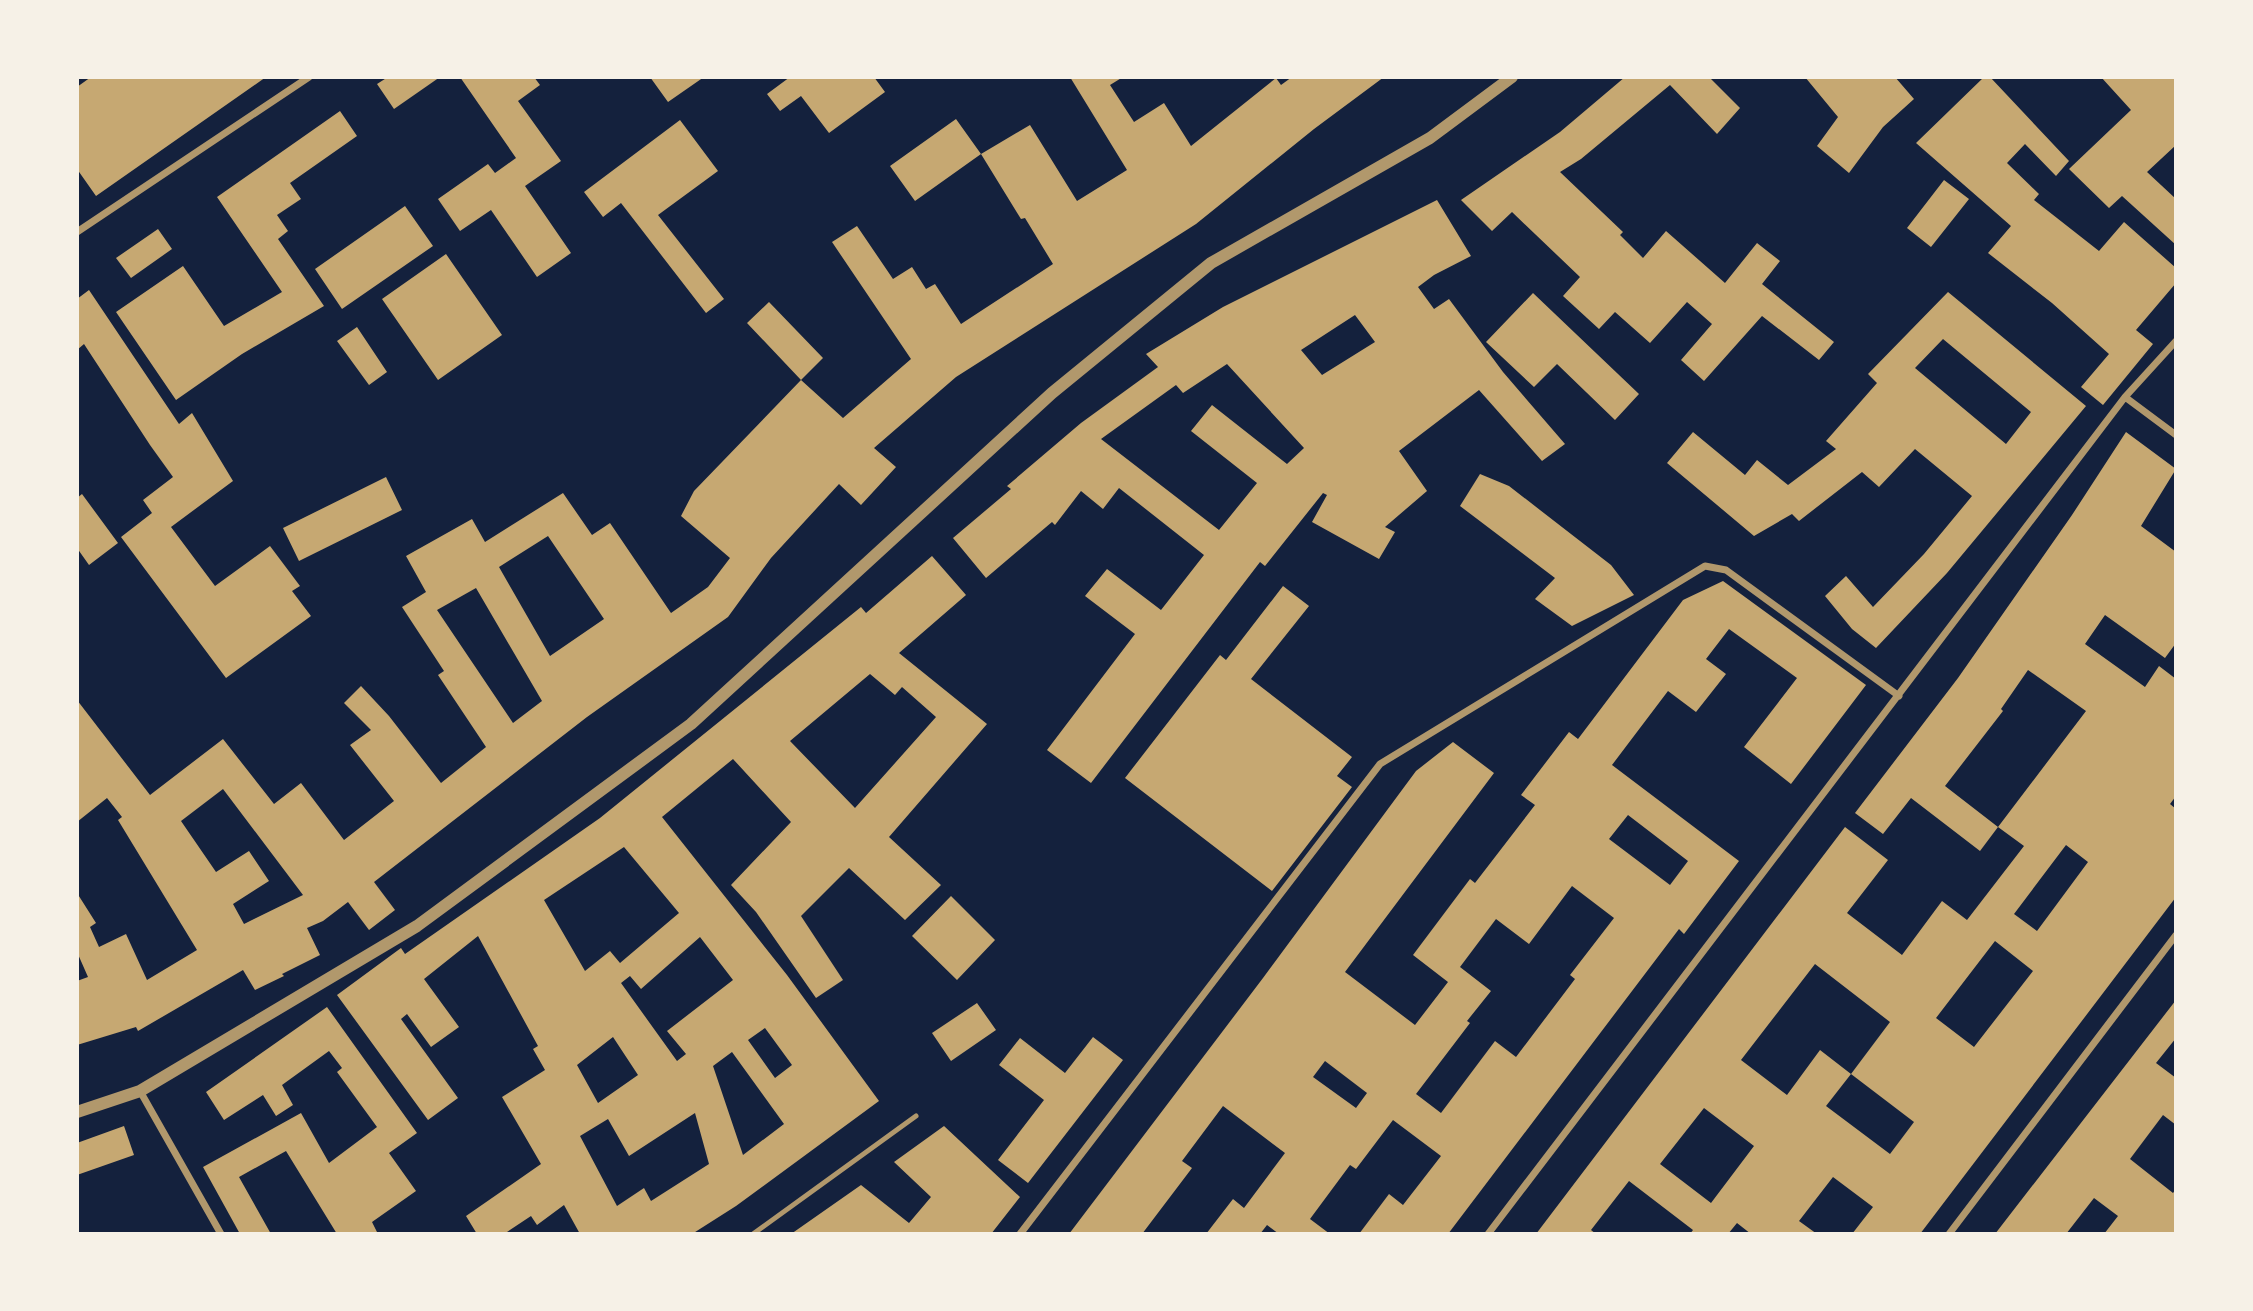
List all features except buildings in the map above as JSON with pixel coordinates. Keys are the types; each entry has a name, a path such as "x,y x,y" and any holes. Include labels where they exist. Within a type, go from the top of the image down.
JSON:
{"street":[{"path":"77,232 309,77"},
{"path":"77,1112 140,1091 417,926 691,724 1052,393 1211,263 1430,138 1512,77"},
{"path":"1488,1234 2125,397 2176,341"},
{"path":"2125,397 2176,435"},
{"path":"1020,1234 1380,764 1705,566 1726,570 1899,696"},
{"path":"1948,1234 2176,935"},
{"path":"140,1091 221,1234"}],"lane":[{"path":"753,1234 916,1116"}]}
